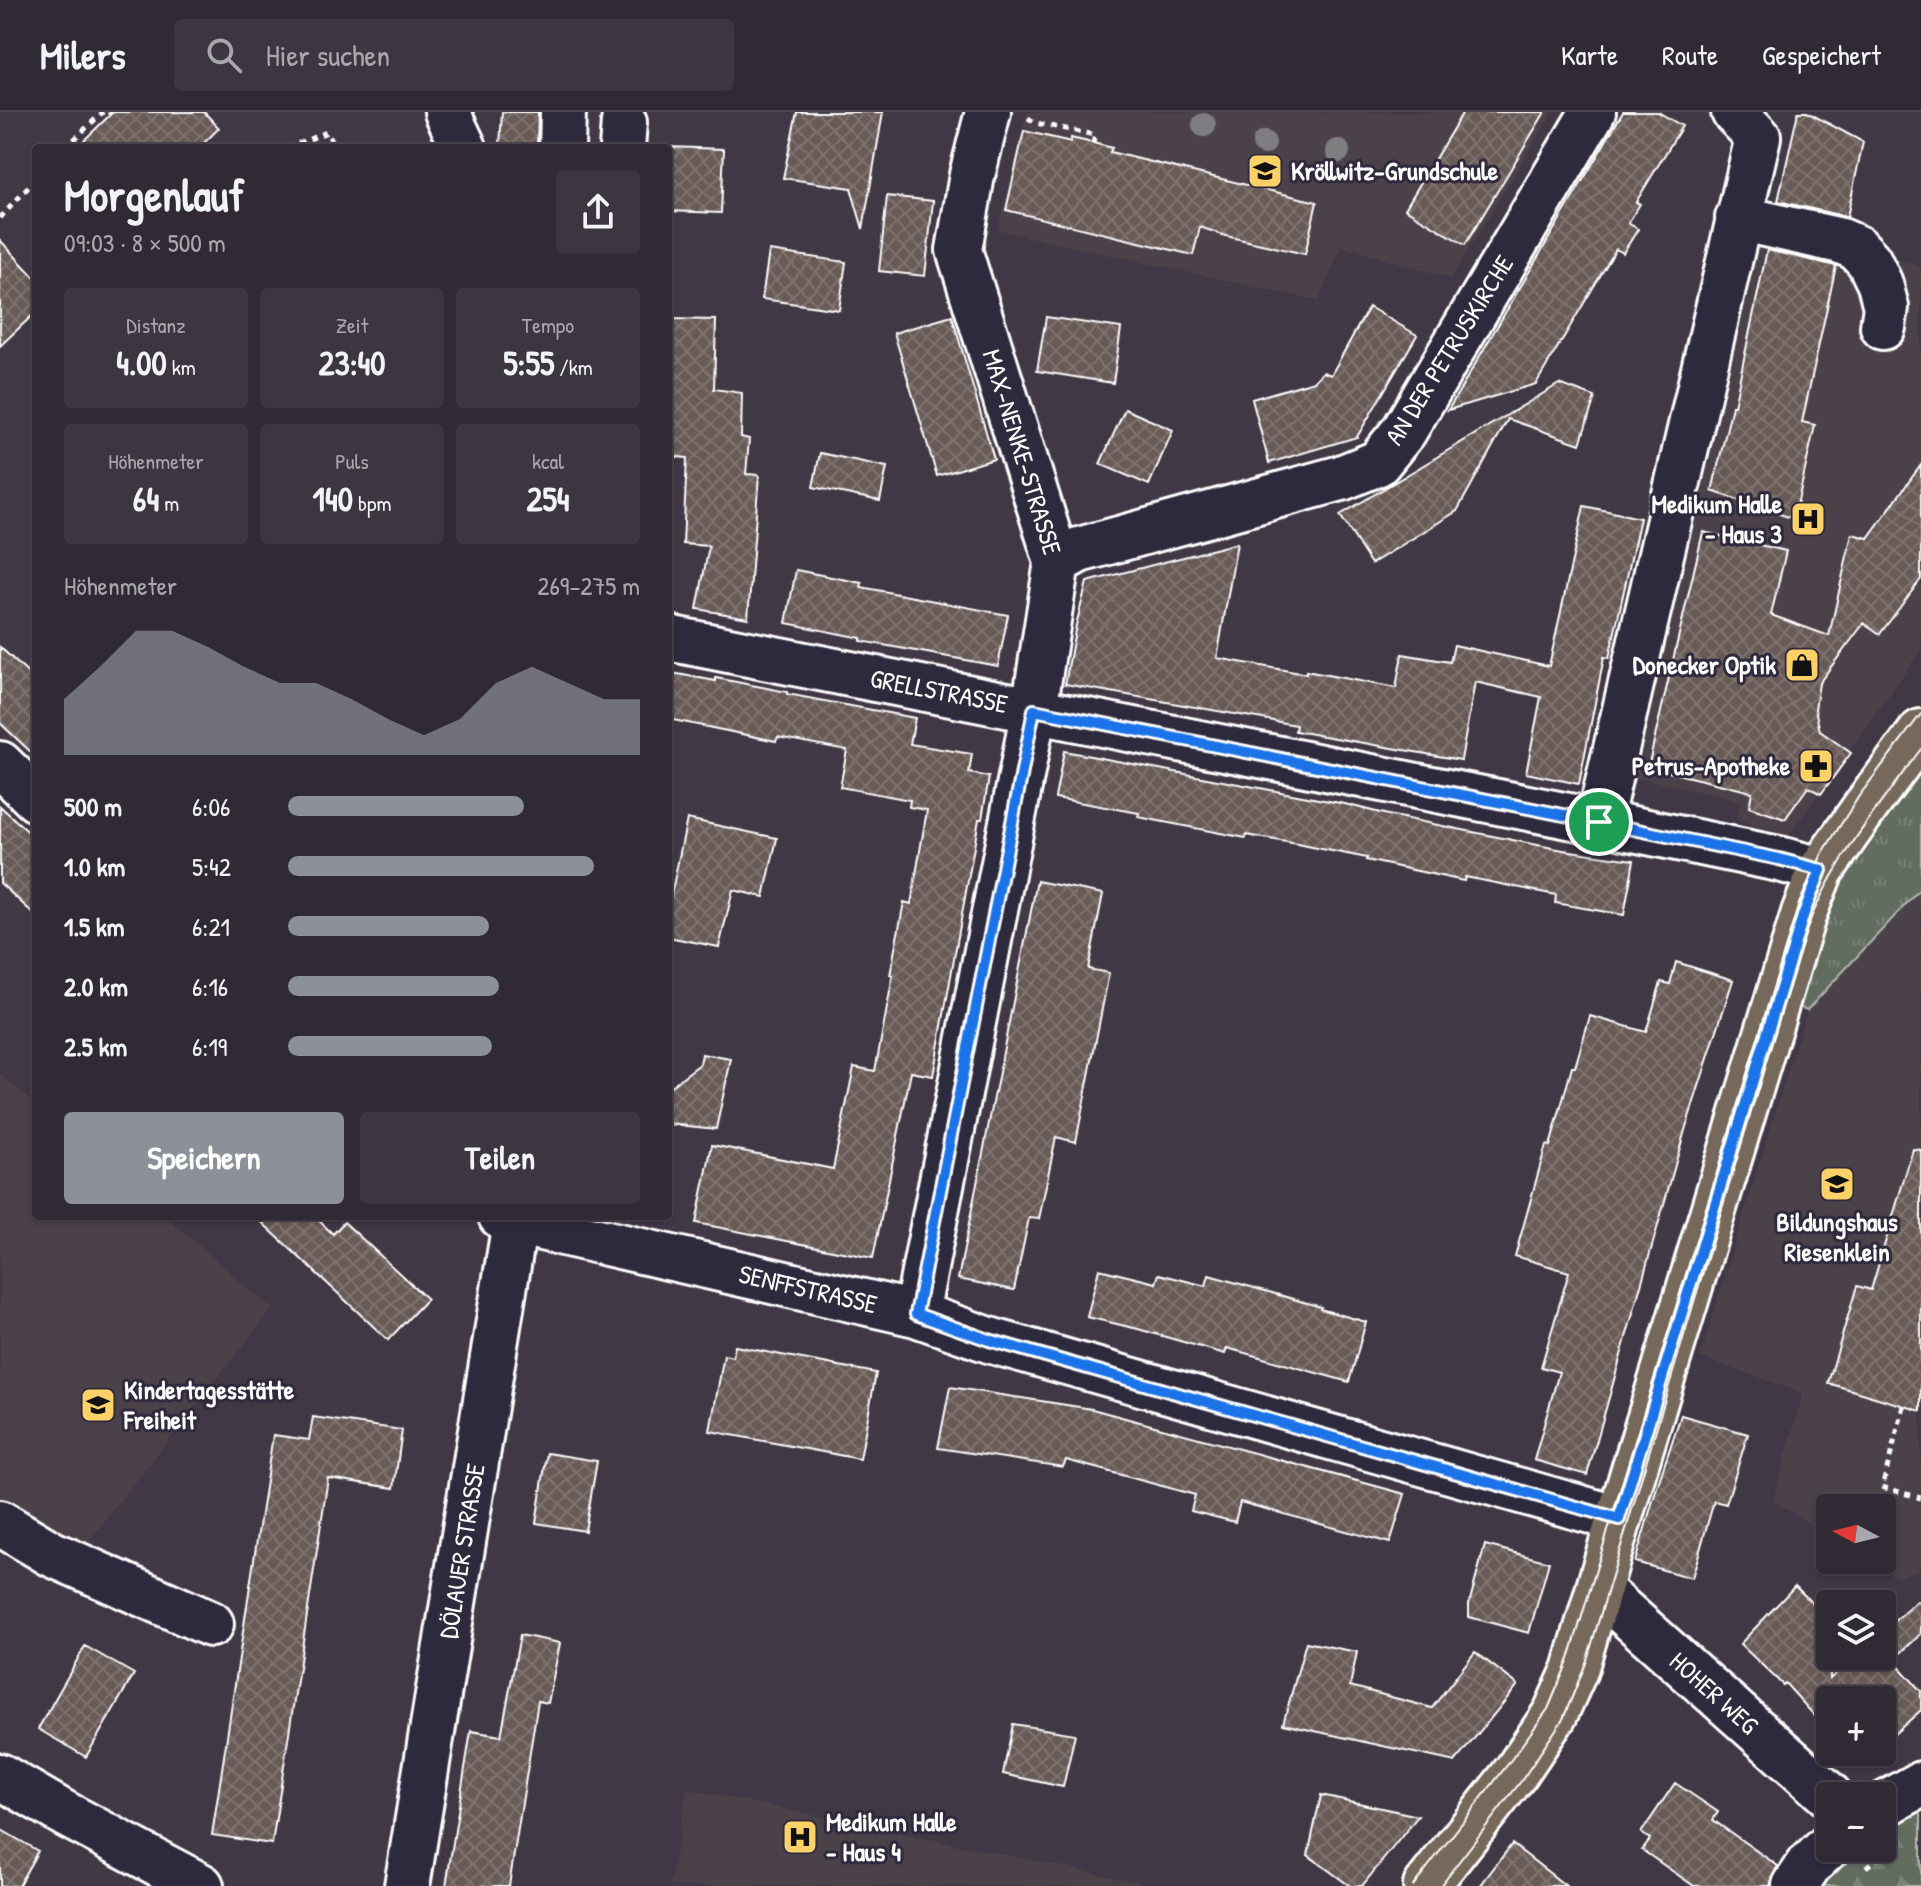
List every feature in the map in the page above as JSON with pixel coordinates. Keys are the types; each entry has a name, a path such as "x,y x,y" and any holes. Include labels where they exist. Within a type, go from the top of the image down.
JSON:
{"main road":[{"path":"1426,1886 1516,1772 1555,1714 1575,1670 1804,913 1821,870 1921,732"}],"street":[{"path":"447,112 462,144"},
{"path":"562,144 563,112"},
{"name":"MAX-NENKE-STRASSE","path":"916,1314 1034,710 1057,562 959,250 972,175 988,112"},
{"name":"AN DER PETRUSKIRCHE","path":"1057,562 1079,550 1341,478 1378,463 1404,431 1593,112"},
{"path":"1599,822 1758,137 1734,112"},
{"path":"1738,218 1841,241 1857,248 1869,261 1880,284 1886,307 1883,327"},
{"name":"GRELLSTRASSE","path":"672,639 1599,822 1821,870"},
{"path":"0,764 32,795"},
{"name":"DÖLAUER STRASSE","path":"407,1886 511,1220"},
{"name":"SENFFSTRASSE","path":"519,1220 916,1314 989,1340 1619,1519"},
{"path":"0,1523 52,1554 211,1624"},
{"name":"HOHER WEG","path":"1599,1590 1816,1784"},
{"path":"0,1776 201,1886"},
{"path":"1896,1798 1921,1784"},
{"path":"1795,1886 1816,1858"}],"path":[{"path":"1017,112 1036,123 1095,135 1093,143"},
{"path":"70,144 107,113"},
{"path":"297,144 327,132 331,140"},
{"path":"0,218 32,183"},
{"path":"1904,1406 1882,1487 1921,1498"}],"shaded area":[{"name":"Kröllwitz-Grundschule","path":"1027,112 1553,112 1451,278 1341,246 1319,301 998,230"},
{"name":"Medikum Halle - Haus 3","path":"1764,213 1857,248 1921,267 1921,650 1788,836 1736,820 1740,801 1634,777"},
{"name":"Bildungshaus Riesenklein","path":"1921,888 1921,1570 1897,1577 1892,1574 1896,1574 1896,1494 1816,1494 1816,1527 1773,1501 1803,1393 1700,1357 1807,1010"},
{"name":"Kindertagesstätte Freiheit","path":"0,1074 32,1102 32,1220 169,1220 272,1309 83,1548 0,1501"},
{"name":"Medikum Halle - Haus 4","path":"687,1789 1156,1886 670,1886"}],"green space":[{"path":"1921,749 1921,888 1807,1010 1784,1001 1813,914"},
{"path":"1921,1784 1921,1886 1795,1886 1817,1862 1896,1862 1896,1798"}],"building":[{"path":"113,112 204,112 219,128 203,144 80,144"},
{"path":"502,112 538,112 537,144 500,144"},
{"path":"797,112 883,112 863,229 851,188 783,178"},
{"path":"1463,112 1545,112 1465,245 1405,209"},
{"path":"1623,112 1658,112 1682,126 1636,202 1640,204 1628,223 1638,229 1623,253 1616,249 1536,384 1448,410"},
{"path":"1798,112 1807,112 1863,142 1847,217 1778,201"},
{"path":"1024,131 1071,142 1071,138 1093,143 1112,148 1110,152 1317,202 1305,254 1200,227 1193,255 1006,210"},
{"path":"672,147 724,149 721,213 672,211"},
{"path":"887,196 933,201 925,276 879,271"},
{"path":"0,240 32,275 32,316 0,346"},
{"path":"1767,250 1836,266 1802,422 1815,425 1794,519 1712,491 1734,406"},
{"path":"769,251 846,262 839,310 762,299"},
{"path":"1369,307 1417,335 1357,437 1269,463 1252,399 1314,381 1323,372 1331,375"},
{"path":"952,316 994,459 937,476 894,333"},
{"path":"1046,317 1121,328 1113,383 1037,371"},
{"path":"672,319 716,320 714,389 742,393 741,437 749,439 746,474 759,475 748,618 697,609 709,546 683,544 687,458 672,456"},
{"path":"1559,384 1595,397 1580,444 1508,419 1457,511 1371,564 1340,515"},
{"path":"1125,409 1173,430 1149,485 1100,464"},
{"path":"820,453 887,467 880,501 813,487"},
{"path":"1921,465 1921,579 1880,634 1864,623 1819,683 1815,709 1820,731 1851,753 1821,794 1808,787 1785,819 1749,807 1752,792 1648,767 1703,532 1786,551 1771,615 1829,636 1852,534 1868,538"},
{"path":"1584,506 1640,518 1609,658 1604,657 1579,784 1526,773 1541,697 1475,682 1461,760 1295,731 1296,725 1065,684 1087,582 1237,543 1217,658 1396,688 1402,654 1450,662 1454,645 1549,666"},
{"path":"796,570 862,583 861,587 1008,615 998,666 861,641 861,638 786,623"},
{"path":"0,647 32,677 32,753 0,723"},
{"path":"672,673 716,681 716,678 915,718 910,744 972,754 969,773 989,777 933,1076 911,1072 873,1258 696,1223 712,1145 833,1169 854,1067 875,1071 904,902 911,904 927,810 909,807 910,800 840,787 847,750 778,737 776,741 672,720"},
{"path":"1064,751 1345,804 1563,850 1634,860 1624,915 1555,903 1556,895 1465,877 1464,881 1367,858 1246,835 1246,838 1138,817 1139,813 1055,798"},
{"path":"0,806 32,835 32,912 0,883"},
{"path":"687,819 777,838 764,897 733,890 719,947 672,938 672,891"},
{"path":"1037,881 1103,894 1088,969 1109,973 1076,1142 1056,1137 1039,1219 1029,1218 1014,1290 958,1279"},
{"path":"1676,962 1733,980 1685,1130 1587,1475 1534,1460 1559,1372 1541,1367 1569,1272 1515,1256 1546,1145 1550,1146 1590,1016 1646,1032 1661,982 1670,984"},
{"path":"702,1054 731,1059 716,1129 672,1124 672,1085 700,1064"},
{"path":"1913,1149 1921,1150 1921,1411 1828,1383 1857,1286 1871,1290"},
{"path":"259,1220 318,1220 333,1234 344,1222 427,1299 388,1340"},
{"path":"1099,1269 1156,1283 1159,1274 1206,1286 1209,1275 1366,1322 1349,1382 1227,1348 1225,1354 1087,1317"},
{"path":"735,1346 876,1373 860,1459 710,1431 724,1355 733,1357"},
{"path":"950,1387 1092,1409 1405,1494 1390,1543 1240,1502 1235,1522 1191,1511 1195,1495 1066,1460 1063,1467 938,1448"},
{"path":"1681,1415 1748,1434 1726,1504 1714,1501 1692,1578 1635,1562"},
{"path":"313,1417 402,1430 394,1488 328,1478 272,1844 212,1835 273,1435 309,1440"},
{"path":"547,1453 597,1461 585,1531 536,1523"},
{"path":"1485,1545 1549,1562 1529,1633 1469,1617 1469,1604"},
{"path":"1795,1586 1816,1606 1816,1670 1830,1670 1830,1679 1840,1670 1896,1670 1896,1663 1921,1691 1921,1710 1896,1732 1896,1686 1816,1686 1816,1717 1785,1683 1783,1685 1740,1644"},
{"path":"1917,1601 1921,1605 1921,1634 1896,1657 1896,1620"},
{"path":"520,1635 560,1643 548,1703 538,1701 509,1886 446,1886 471,1731 501,1736"},
{"path":"1306,1642 1357,1652 1350,1686 1432,1708 1475,1652 1518,1685 1455,1762 1283,1724"},
{"path":"85,1646 134,1674 86,1757 38,1729"},
{"path":"1013,1724 1075,1734 1063,1787 1003,1774"},
{"path":"1675,1783 1718,1812 1713,1820 1778,1866 1770,1886 1694,1886 1642,1850 1650,1839 1641,1833"},
{"path":"1321,1795 1418,1816 1362,1886 1350,1886 1308,1855"},
{"path":"0,1829 38,1851 18,1886 0,1886"},
{"path":"1512,1844 1566,1886 1480,1886"}],"tram line":[{"path":"1413,1886 1548,1709 1569,1659 1799,904 1822,854 1859,796 1921,714"},
{"path":"1440,1886 1522,1780 1563,1719 1586,1663 1809,924 1849,849 1921,749"}],"place":[{"name":"Kröllwitz-Grundschule","path":"1265,171"},
{"name":"Medikum Halle - Haus 3","path":"1808,519"},
{"name":"Donecker Optik","path":"1802,665"},
{"name":"Petrus-Apotheke","path":"1816,766"},
{"name":"Bildungshaus Riesenklein","path":"1837,1184"},
{"name":"Kindertagesstätte Freiheit","path":"98,1405"},
{"name":"Medikum Halle - Haus 4","path":"800,1837"}],"route":[{"path":"1034,710 1599,822 1821,870 1804,913 1619,1519 989,1340 916,1314 1034,710"}]}
